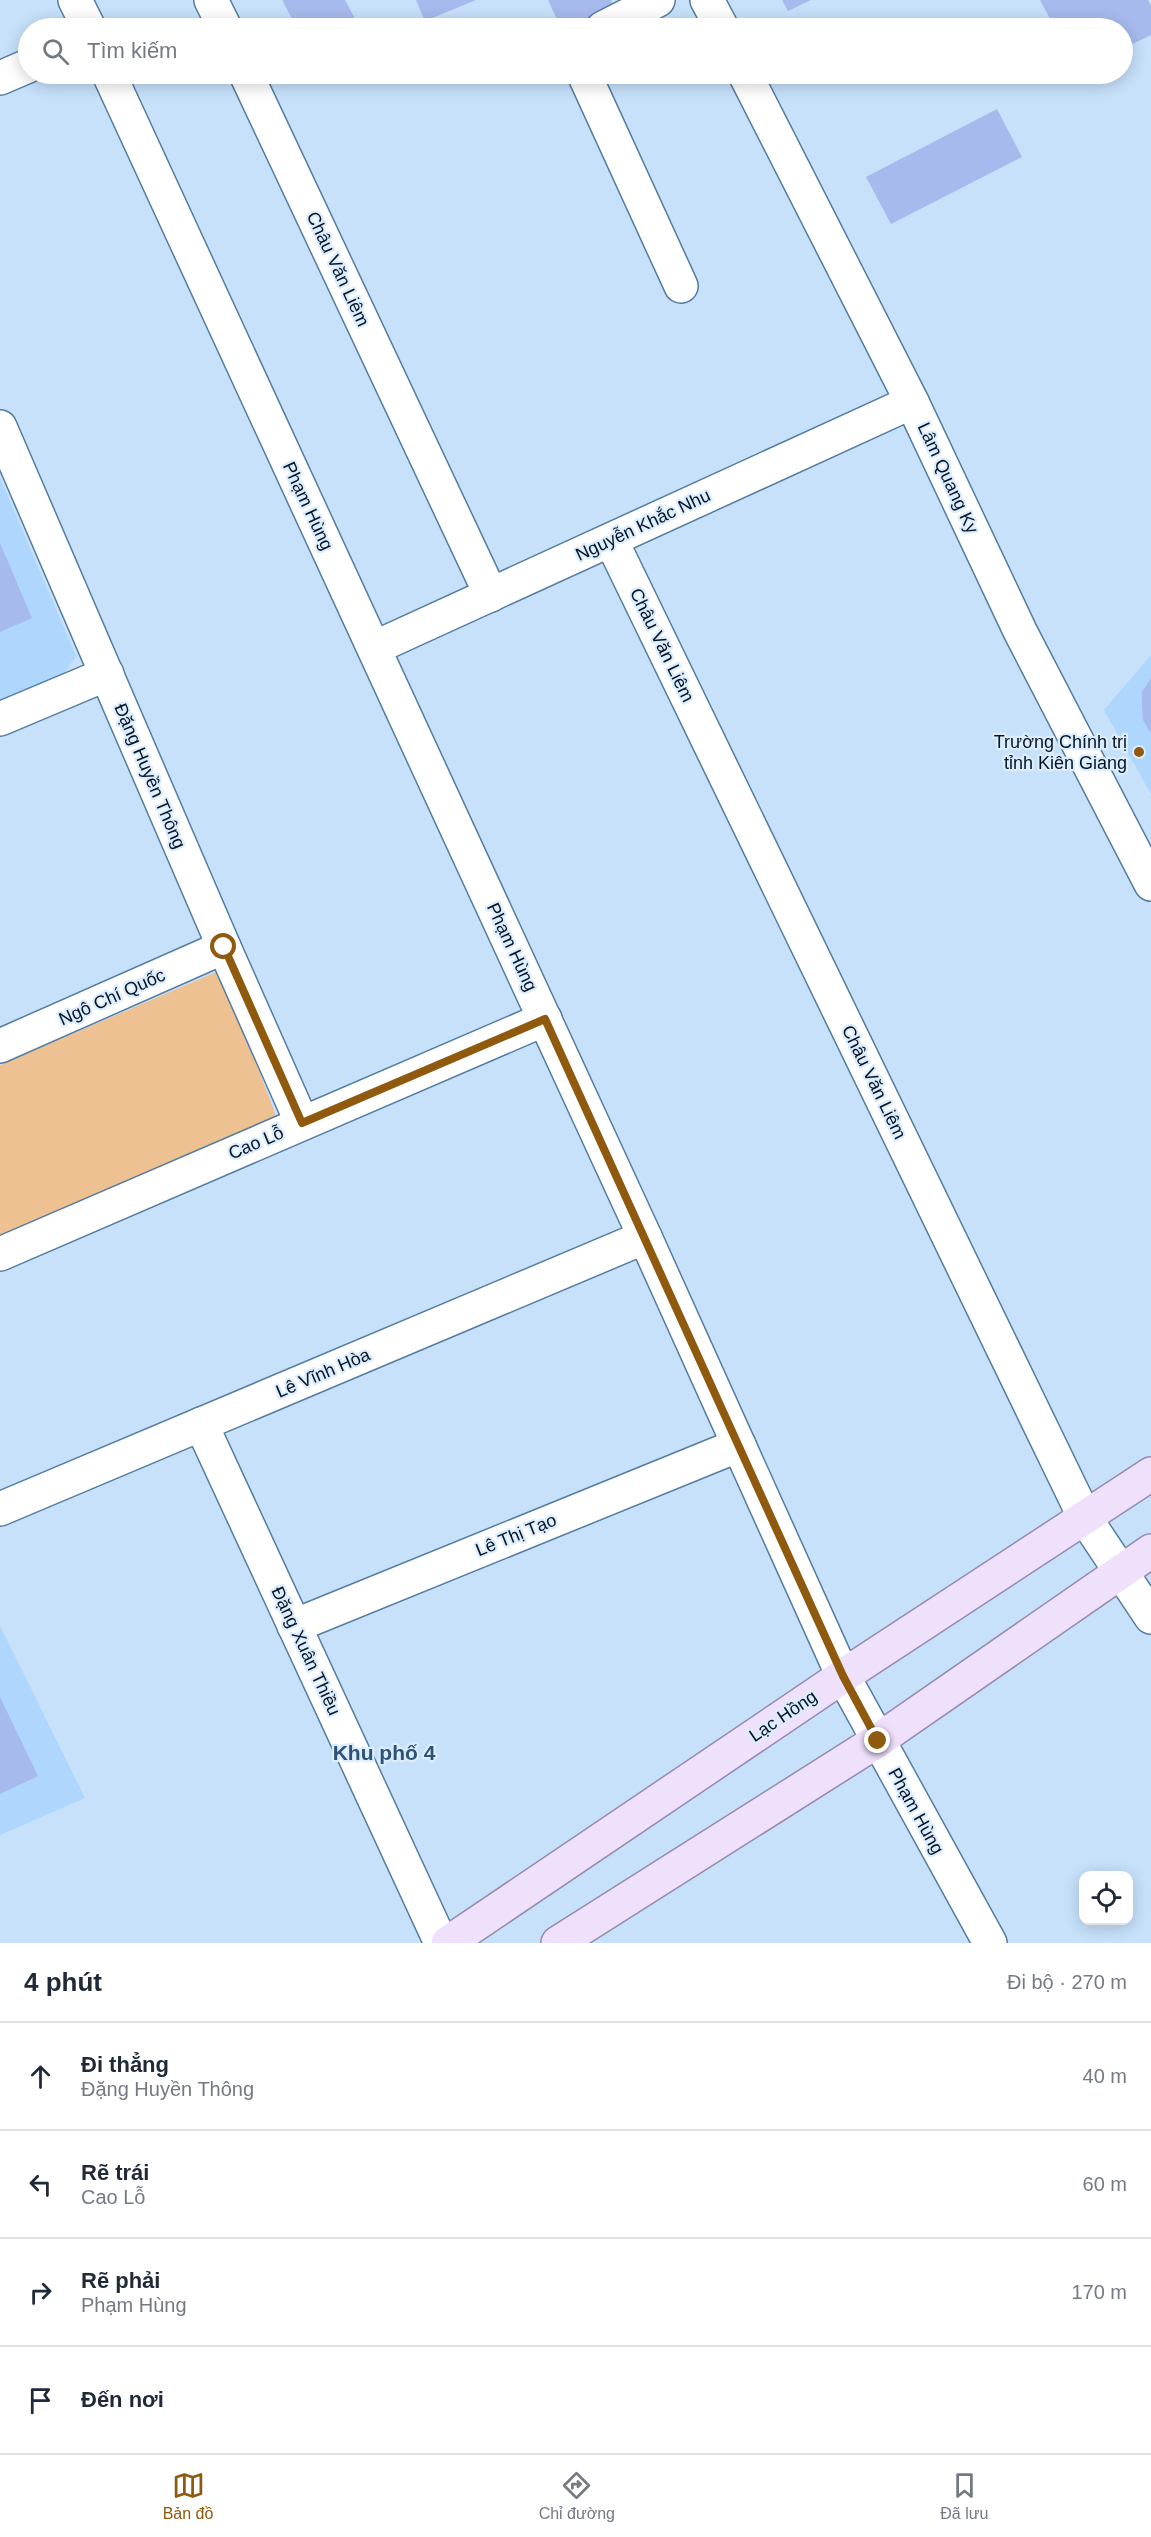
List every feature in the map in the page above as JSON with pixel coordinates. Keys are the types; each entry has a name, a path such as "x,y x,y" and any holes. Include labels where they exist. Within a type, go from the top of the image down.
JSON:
{"main road":[{"name":"Lạc Hồng","path":"448,1943 843,1676 1151,1474"},
{"path":"558,1943 878,1741 1151,1551"}],"street":[{"path":"75,0 84,18"},
{"path":"211,0 220,18"},
{"path":"623,18 658,0"},
{"path":"707,0 717,18"},
{"path":"0,78 18,70"},
{"name":"Phạm Hùng","path":"115,84 645,1237 843,1676 990,1943"},
{"name":"Châu Văn Liêm","path":"251,84 491,595"},
{"path":"590,84 681,286"},
{"name":"Lâm Quang Ky","path":"750,84 912,402 1020,631 1148,869"},
{"name":"Nguyễn Khắc Nhu","path":"374,648 912,402"},
{"name":"Đặng Huyền Thông","path":"0,427 302,1123"},
{"name":"Châu Văn Liêm","path":"611,540 1085,1518 1151,1617"},
{"path":"0,719 107,674"},
{"name":"Ngô Chí Quốc","path":"0,1046 224,947"},
{"name":"Cao Lỗ","path":"0,1254 545,1019"},
{"name":"Lê Vĩnh Hòa","path":"0,1509 645,1237"},
{"name":"Đặng Xuân Thiều","path":"201,1425 441,1943"},
{"name":"Lê Thị Tạo","path":"294,1626 739,1445"}],"shaded area":[{"path":"0,478 76,656 57,684 0,707"},
{"name":"Trường Chính trị tỉnh Kiên Giang","path":"1151,655 1151,794 1104,710"},
{"path":"221,970 281,1129 0,1250 0,1065"},
{"path":"0,1626 85,1798 0,1835"}],"building":[{"path":"282,0 345,0 355,18 292,18"},
{"path":"416,0 476,0 432,18 424,18"},
{"path":"548,0 611,0 617,14 608,18 556,18"},
{"path":"782,0 811,0 788,11"},
{"path":"1040,0 1148,0 1151,6 1151,35 1133,44 1133,18 1050,18"},
{"path":"997,109 1022,157 891,224 866,177"},
{"path":"0,543 32,618 0,632"},
{"path":"1151,678 1151,734 1143,720 1142,692"},
{"path":"0,1697 38,1776 0,1794"}],"place":[{"name":"Trường Chính trị tỉnh Kiên Giang","path":"1139,752"}],"district":[{"name":"Khu phố 4","path":"384,1752"}],"route":[{"path":"224,947 302,1123 545,1019 843,1676 878,1741"}]}
